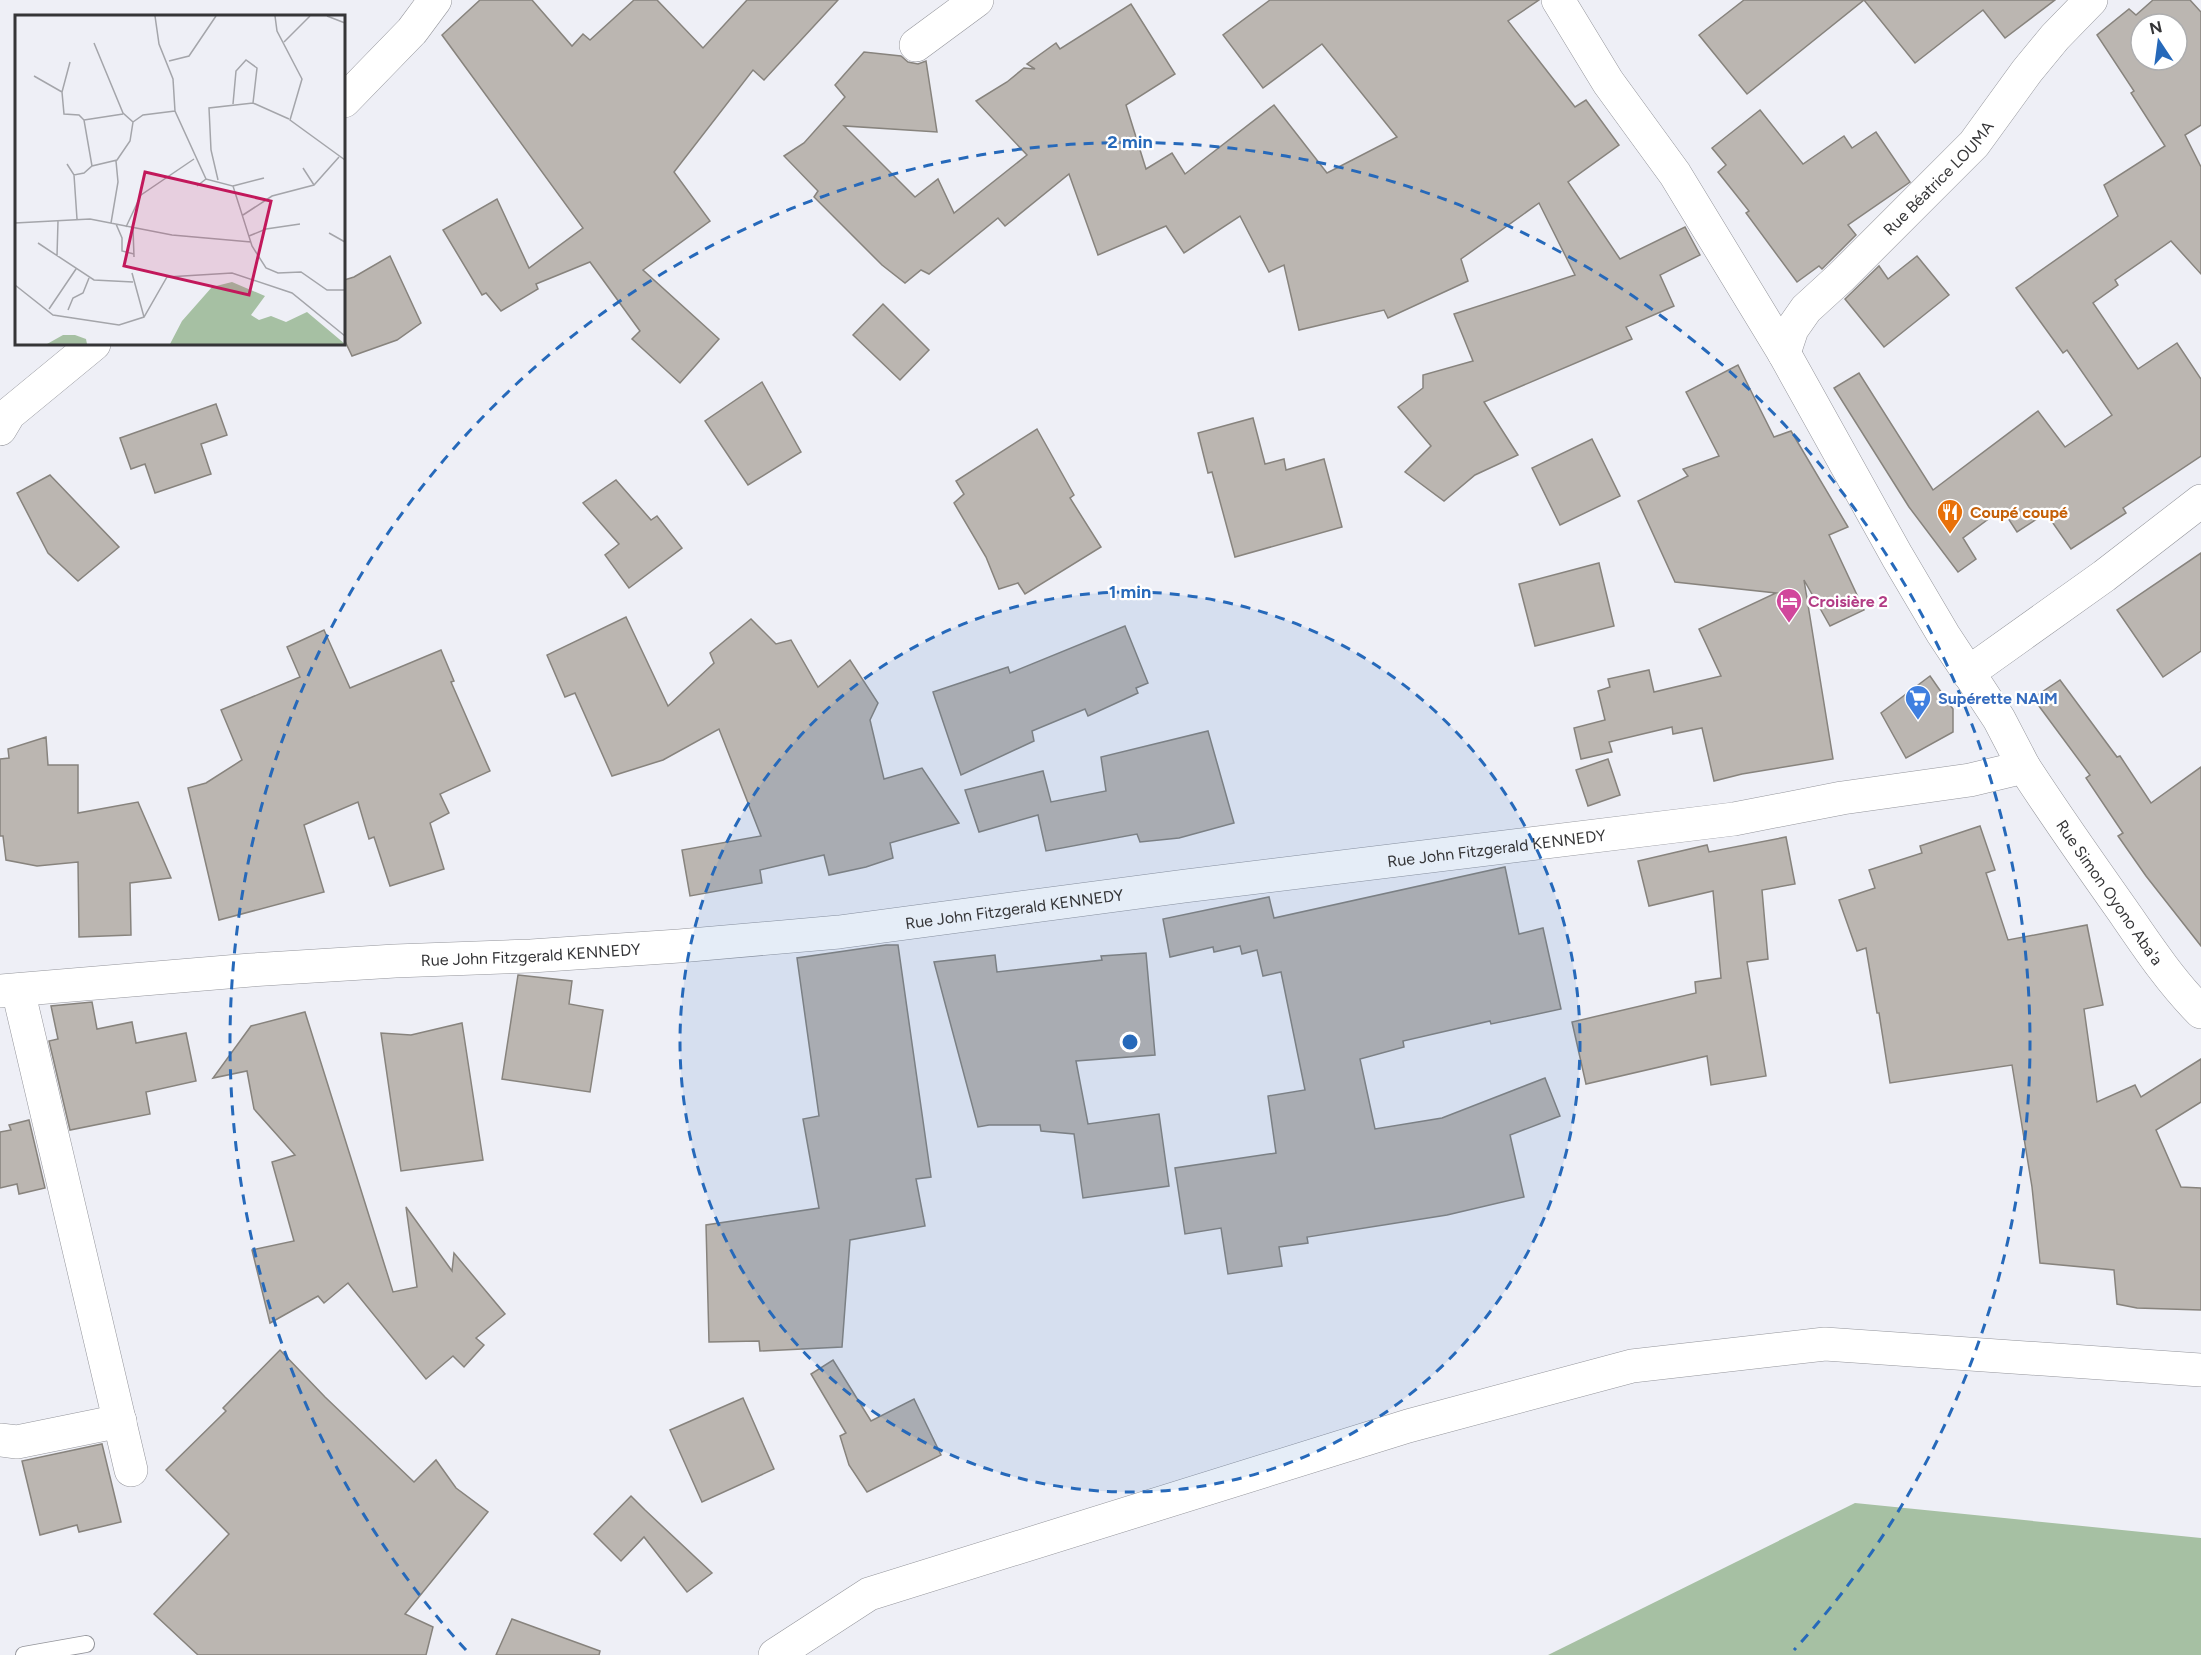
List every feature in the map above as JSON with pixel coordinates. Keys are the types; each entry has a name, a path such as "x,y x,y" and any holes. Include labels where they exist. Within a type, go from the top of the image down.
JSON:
{"street":[{"path":"345,100 412,31 435,0"},
{"path":"916,45 977,0"},
{"name":"Rue Simon Oyono Aba'a","path":"1558,0 1608,82 1674,174 1784,353 1897,556 1968,674 1999,719 2024,767 2061,824 2145,942 2183,994 2201,1012"},
{"name":"Rue Béatrice LOUMA","path":"1784,353 1792,329 1806,309 1974,144 2027,71 2055,37 2091,0"},
{"path":"0,429 9,414 93,345"},
{"path":"1968,674 2104,576 2201,501"},
{"name":"Rue John Fitzgerald KENNEDY","path":"9,990 251,970 531,956 839,932 1185,886 1734,819 1842,798 1970,780 2024,767"},
{"path":"9,990 131,1470"},
{"path":"775,1655 869,1594 1408,1426 1632,1366 1825,1344 2201,1370"},
{"path":"0,1440 16,1442 120,1421"}],"lane":[{"path":"24,1655 86,1644"}],"green space":[{"path":"1855,1503 2201,1538 2201,1655 1548,1655"}],"building":[{"path":"480,0 532,0 572,46 583,34 590,40 634,0 657,0 703,48 747,0 838,0 764,80 753,70 674,172 710,221 643,270 719,339 680,383 632,339 640,331 590,262 536,284 538,289 501,311 486,293 482,295 443,230 497,199 529,268 583,228 442,35"},
{"path":"1270,0 1539,0 1508,21 1575,107 1586,100 1619,145 1568,182 1620,259 1685,227 1700,255 1660,275 1674,306 1626,327 1632,339 1484,402 1518,455 1475,475 1444,501 1405,472 1431,446 1398,407 1423,388 1423,375 1473,361 1454,314 1575,275 1539,203 1461,259 1468,281 1388,318 1384,310 1299,330 1284,265 1269,272 1240,216 1184,253 1166,226 1098,255 1069,174 1005,226 998,218 929,274 921,270 905,283 882,265 814,197 818,191 784,156 804,143 845,97 835,85 864,52 901,56 908,62 918,64 926,61 937,132 844,126 915,197 938,179 954,213 1027,155 976,101 1007,82 1024,68 1035,69 1027,64 1056,43 1060,49 1131,4 1175,74 1126,105 1146,169 1172,153 1185,174 1274,105 1327,173 1397,137 1322,44 1263,88 1223,35"},
{"path":"1744,0 1864,0 1747,94 1699,35"},
{"path":"1864,0 2055,0 2005,38 1983,10 1915,63"},
{"path":"2153,0 2190,0 2201,12 2201,125 2185,135 2201,167 2201,274 2171,241 2115,280 2118,285 2093,303 2138,369 2177,343 2201,379 2201,456 2123,508 2126,513 2071,549 2046,513 2017,532 2002,509 1963,538 1976,559 1958,572 1909,507 1834,388 1859,373 1933,490 2038,411 2065,447 2112,415 2067,350 2063,353 2016,288 2118,216 2104,185 2165,146 2131,93 2134,91 2097,35 2129,9 2132,12 2129,12 2129,72 2189,72 2189,12 2139,12"},
{"path":"1760,110 1803,164 1844,136 1852,148 1876,132 1910,182 1848,225 1856,235 1822,269 1819,266 1797,282 1746,213 1749,211 1718,172 1726,165 1712,148"},
{"path":"390,256 421,323 397,340 352,356 345,341 345,280 354,277"},
{"path":"1917,256 1949,295 1884,347 1845,299 1879,266 1888,279"},
{"path":"883,304 929,350 900,380 853,335"},
{"path":"1738,365 1774,437 1791,431 1848,527 1829,535 1864,610 1830,626 1804,580 1833,759 1714,781 1702,728 1673,734 1672,727 1609,742 1612,752 1581,759 1574,728 1605,720 1598,691 1610,687 1608,679 1649,670 1654,692 1721,676 1699,629 1776,593 1675,582 1638,501 1688,476 1683,469 1719,456 1686,392"},
{"path":"762,382 801,452 748,485 705,421"},
{"path":"216,404 227,435 201,444 211,474 155,493 145,464 131,469 120,438"},
{"path":"1253,418 1265,464 1284,459 1286,470 1324,459 1342,527 1235,557 1212,472 1208,473 1198,433"},
{"path":"1037,429 1074,495 1070,498 1101,547 1025,594 1018,583 999,589 986,557 954,503 964,494 956,481"},
{"path":"1592,439 1620,496 1560,525 1532,468"},
{"path":"50,475 119,547 78,581 48,553 17,493"},
{"path":"616,480 651,520 657,516 682,548 629,588 605,555 619,544 583,503"},
{"path":"2201,553 2201,651 2163,677 2117,610"},
{"path":"1599,563 1614,626 1535,646 1519,584"},
{"path":"626,617 668,706 714,663 710,653 751,619 776,644 791,640 818,687 850,660 878,703 870,720 884,779 922,768 959,823 890,843 893,858 866,867 829,875 824,855 760,870 762,883 690,896 682,850 761,836 719,729 663,760 612,776 575,693 565,697 547,655"},
{"path":"1125,626 1148,683 1136,688 1138,693 1088,716 1085,709 1032,731 1034,741 961,775 933,692 1008,667 1010,673"},
{"path":"324,630 350,688 441,650 454,681 451,682 490,771 440,794 449,813 430,823 444,869 390,886 374,837 369,839 358,802 304,825 324,892 219,920 188,788 206,783 242,760 221,710 300,677 287,647"},
{"path":"1930,676 1953,709 1953,732 1906,758 1881,713"},
{"path":"2060,680 2117,757 2120,756 2151,803 2201,767 2201,946 2118,836 2123,833 2086,778 2090,775 2033,698"},
{"path":"1208,731 1234,823 1179,838 1140,842 1137,834 1046,851 1038,815 979,832 965,790 1043,771 1051,802 1106,791 1101,757"},
{"path":"46,737 48,765 78,765 78,813 138,802 171,878 130,883 131,935 79,937 78,862 37,866 6,860 3,836 0,836 0,759 9,758 8,749"},
{"path":"1608,759 1620,795 1588,806 1576,770"},
{"path":"1980,826 1995,870 1986,873 2008,940 2087,925 2103,1005 2084,1009 2097,1102 2135,1085 2141,1097 2201,1059 2201,1102 2156,1130 2181,1187 2201,1188 2201,1310 2137,1308 2117,1304 2114,1270 2040,1263 2032,1187 2012,1065 1890,1083 1866,948 1857,951 1839,900 1875,888 1869,870 1922,853 1920,846"},
{"path":"1786,837 1795,884 1762,890 1768,959 1747,962 1766,1076 1711,1085 1707,1056 1586,1084 1572,1022 1696,993 1695,982 1721,978 1713,891 1649,906 1638,861 1707,845 1709,852"},
{"path":"1505,867 1519,934 1543,928 1561,1009 1491,1024 1490,1021 1403,1041 1404,1047 1360,1059 1375,1129 1442,1118 1545,1078 1560,1116 1510,1135 1524,1197 1447,1215 1307,1237 1308,1243 1279,1247 1282,1266 1228,1274 1221,1228 1185,1234 1175,1168 1276,1153 1268,1096 1305,1090 1281,972 1263,976 1257,950 1242,954 1240,946 1214,952 1213,947 1170,957 1163,919 1269,897 1274,918"},
{"path":"898,945 931,1177 916,1179 925,1226 850,1240 842,1347 760,1351 759,1341 709,1342 706,1225 819,1208 803,1119 819,1116 797,958"},
{"path":"1146,953 1155,1055 1076,1061 1088,1124 1159,1114 1169,1186 1083,1198 1074,1134 1041,1131 1040,1125 978,1127 934,962 995,955 997,972 1102,960 1101,956"},
{"path":"518,975 572,981 569,1004 603,1010 590,1092 502,1079"},
{"path":"92,1002 97,1029 132,1022 136,1043 186,1033 196,1081 146,1092 150,1114 70,1130 49,1041 58,1039 51,1006"},
{"path":"305,1012 393,1292 417,1287 406,1207 452,1271 454,1253 505,1314 476,1338 484,1345 464,1367 453,1356 426,1379 348,1283 324,1303 318,1296 270,1323 252,1250 294,1241 272,1162 295,1155 254,1109 247,1071 213,1078 251,1026"},
{"path":"462,1023 483,1160 401,1171 381,1033 411,1035"},
{"path":"29,1120 45,1188 19,1194 17,1184 0,1188 0,1132 11,1130 9,1125"},
{"path":"280,1350 325,1397 414,1482 436,1460 456,1488 488,1512 405,1614 433,1627 426,1655 198,1655 154,1614 229,1534 166,1470 226,1411 223,1408"},
{"path":"833,1360 871,1421 914,1399 941,1455 867,1492 849,1465 840,1436 846,1433 811,1374"},
{"path":"743,1398 774,1469 702,1502 670,1430"},
{"path":"102,1444 121,1522 79,1532 77,1525 40,1535 22,1461"},
{"path":"631,1496 712,1573 687,1592 644,1537 621,1561 594,1534"},
{"path":"512,1619 600,1651 599,1655 496,1655"}],"place":[{"name":"Coupé coupé","path":"1950,535"},
{"name":"Croisière 2","path":"1789,624"},
{"name":"Supérette NAIM","path":"1918,721"}]}
